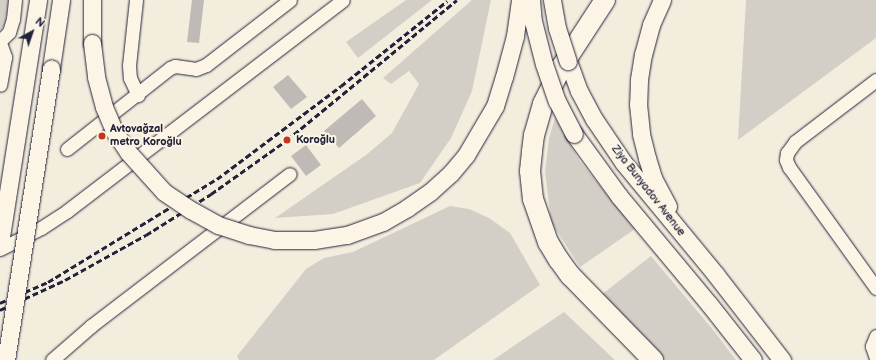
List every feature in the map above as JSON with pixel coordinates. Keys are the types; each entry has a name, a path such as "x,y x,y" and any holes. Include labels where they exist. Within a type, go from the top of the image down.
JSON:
{"highway":[{"path":"605,0 591,19 554,79 538,120 534,134 530,171 533,198 548,242 570,275 653,360"}],"main road":[{"path":"0,242 38,0"},
{"path":"6,360 61,0"},
{"path":"92,0 92,43 96,77 104,107 114,130 146,174 164,192 191,210 218,225 243,233 274,240 314,240 347,235 383,222 430,192 451,173 466,156 482,131 495,106 515,36 520,0"},
{"path":"531,0 533,21 544,64 557,101 574,134 619,196 709,304 753,360"},
{"name":"Ziya Bunyadov Avenue","path":"552,0 557,28 568,61 579,91 594,119 627,168 716,275 782,360"},
{"path":"662,0 651,25 641,67 638,104 641,134 653,178 662,197 682,229 716,275"}],"street":[{"path":"0,84 5,57 0,42 9,32 16,0"},
{"path":"136,0 129,65 130,78 138,95"},
{"path":"67,149 176,66 196,69 206,65 290,0"},
{"path":"0,249 41,228 67,211 343,0"},
{"path":"874,86 795,142 787,153 786,160 789,167 876,288"},
{"path":"52,360 92,326 290,174"},
{"path":"876,336 872,346 876,358"}],"shaded area":[{"path":"0,0 9,0 5,24 0,30"},
{"path":"406,0 432,0 358,58 346,42"},
{"path":"472,0 491,0 472,91 451,138 420,183 333,214 275,218 366,155 392,133 419,84 409,71 391,84 383,78"},
{"path":"746,0 876,0 876,38 738,140"},
{"path":"555,118 579,160 635,229 580,267 551,222 545,171 549,138"},
{"path":"450,206 469,209 489,218 510,233 540,285 434,360 239,360 237,356 306,269 324,258 353,252"},
{"path":"651,256 714,331 736,360 665,360 601,295"},
{"path":"564,312 615,360 493,360"}],"building":[{"path":"192,0 204,0 199,43 187,42"},
{"path":"288,75 307,97 291,109 273,87"},
{"path":"362,99 376,116 339,148 324,131"},
{"path":"306,145 321,165 306,176 291,156"}],"railway":[{"path":"0,310 65,280 146,235 211,194 287,140 457,0"},
{"path":"0,303 48,282 217,179 341,86 447,1"}],"place":[{"name":"Avtovağzal metro Koroğlu","path":"102,136"},
{"name":"Koroğlu","path":"287,140"}]}
